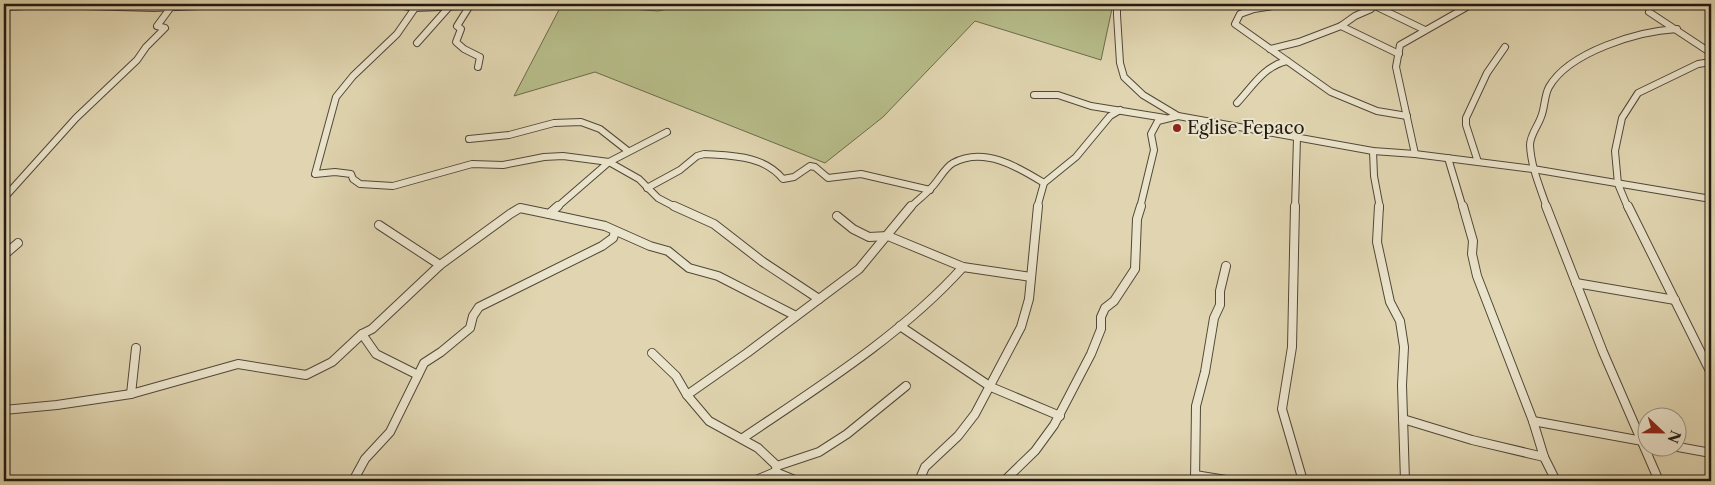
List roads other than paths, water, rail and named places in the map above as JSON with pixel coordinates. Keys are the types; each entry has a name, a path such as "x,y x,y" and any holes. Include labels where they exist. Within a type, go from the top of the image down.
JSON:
{"street":[{"path":"4,7 48,5 171,7 243,4 398,5 415,8 514,4"},
{"path":"1120,4 1117,8 1117,15 1120,63 1124,77 1142,95 1178,116"},
{"path":"1285,4 1254,9 1240,14 1234,24 1331,92 1377,111 1407,116"},
{"path":"1270,48 1299,42 1341,26 1355,16 1371,9 1374,4 1425,30"},
{"path":"1415,154 1396,67 1400,45 1472,4"},
{"path":"4,198 76,118 137,60 142,49 156,38 164,28 157,26 171,7"},
{"path":"417,43 449,7"},
{"path":"469,7 457,26 461,29 456,42 464,49 480,57 478,67"},
{"path":"415,8 397,34 353,76 336,97 315,174 335,172 350,174 360,184 393,186 472,164 503,165 544,157 563,156 609,162 632,174 658,198 714,224 763,262 818,299"},
{"path":"1649,12 1677,28 1711,54"},
{"path":"1341,26 1399,54"},
{"path":"1638,428 1576,284 1533,169 1530,144 1535,128 1542,116 1548,88 1568,65 1603,47 1660,30 1677,28"},
{"path":"1478,162 1466,125 1466,118 1487,73 1505,47"},
{"path":"1237,103 1266,71 1281,62 1287,61"},
{"path":"1711,62 1698,64 1638,93 1622,118 1616,151 1618,184 1641,236 1711,373"},
{"path":"1034,94 1057,94 1088,106 1165,118"},
{"path":"919,481 925,467 958,436 975,414 1021,327 1029,299 1036,213 1044,183 1076,157 1110,116 1120,110"},
{"path":"1004,481 1035,451 1060,416 1091,354 1101,329 1101,317 1105,308 1114,301 1135,269 1137,219 1146,189 1154,150 1151,134 1158,121 1178,116 1374,150 1533,169 1711,199 1709,149 1711,142"},
{"path":"469,139 509,135 554,123 581,122 600,129 628,151"},
{"path":"550,214 609,162 667,132"},
{"path":"1297,138 1292,347 1282,409 1303,481"},
{"path":"1374,150 1374,176 1380,210 1377,242 1390,302 1400,321 1404,347 1402,385 1405,481"},
{"path":"647,188 680,170 697,156 704,154 748,157 774,169 783,179 794,177 810,166 815,167 828,178 860,174 930,190"},
{"path":"687,395 747,353 859,269 888,236 894,225 920,197 930,190 952,163 977,155 987,156 1006,163 1044,183"},
{"path":"1448,158 1473,241 1472,254 1477,276 1534,421 1544,457 1556,481"},
{"path":"4,410 57,405 131,394 238,364 306,375 332,362 362,334 372,329 440,265 520,208 605,226 616,232 668,251 689,268 718,276 796,316"},
{"path":"837,216 854,229 869,237 888,236 963,267 1031,278"},
{"path":"379,225 440,265"},
{"path":"353,481 365,459 390,432 424,363 441,352 470,328 473,316 479,307 602,246 613,238 616,232"},
{"path":"4,255 18,244"},
{"path":"1226,266 1220,291 1220,305 1214,318 1205,372 1196,406 1195,478 1232,481"},
{"path":"743,438 828,380 900,326 954,278 963,267"},
{"path":"1576,284 1675,300"},
{"path":"900,326 990,387 1060,416"},
{"path":"362,334 376,354 418,375"},
{"path":"131,394 136,348"},
{"path":"652,353 676,376 687,395 709,422 743,438 758,448 776,469 797,481"},
{"path":"754,481 776,469 819,452 854,429 906,386"},
{"path":"1403,419 1472,440 1544,457"},
{"path":"1534,421 1638,441"},
{"path":"1688,449 1711,453"},
{"path":"1650,458 1659,481"}],"place":[{"name":"Eglise Fepaco","path":"1177,128"}]}
